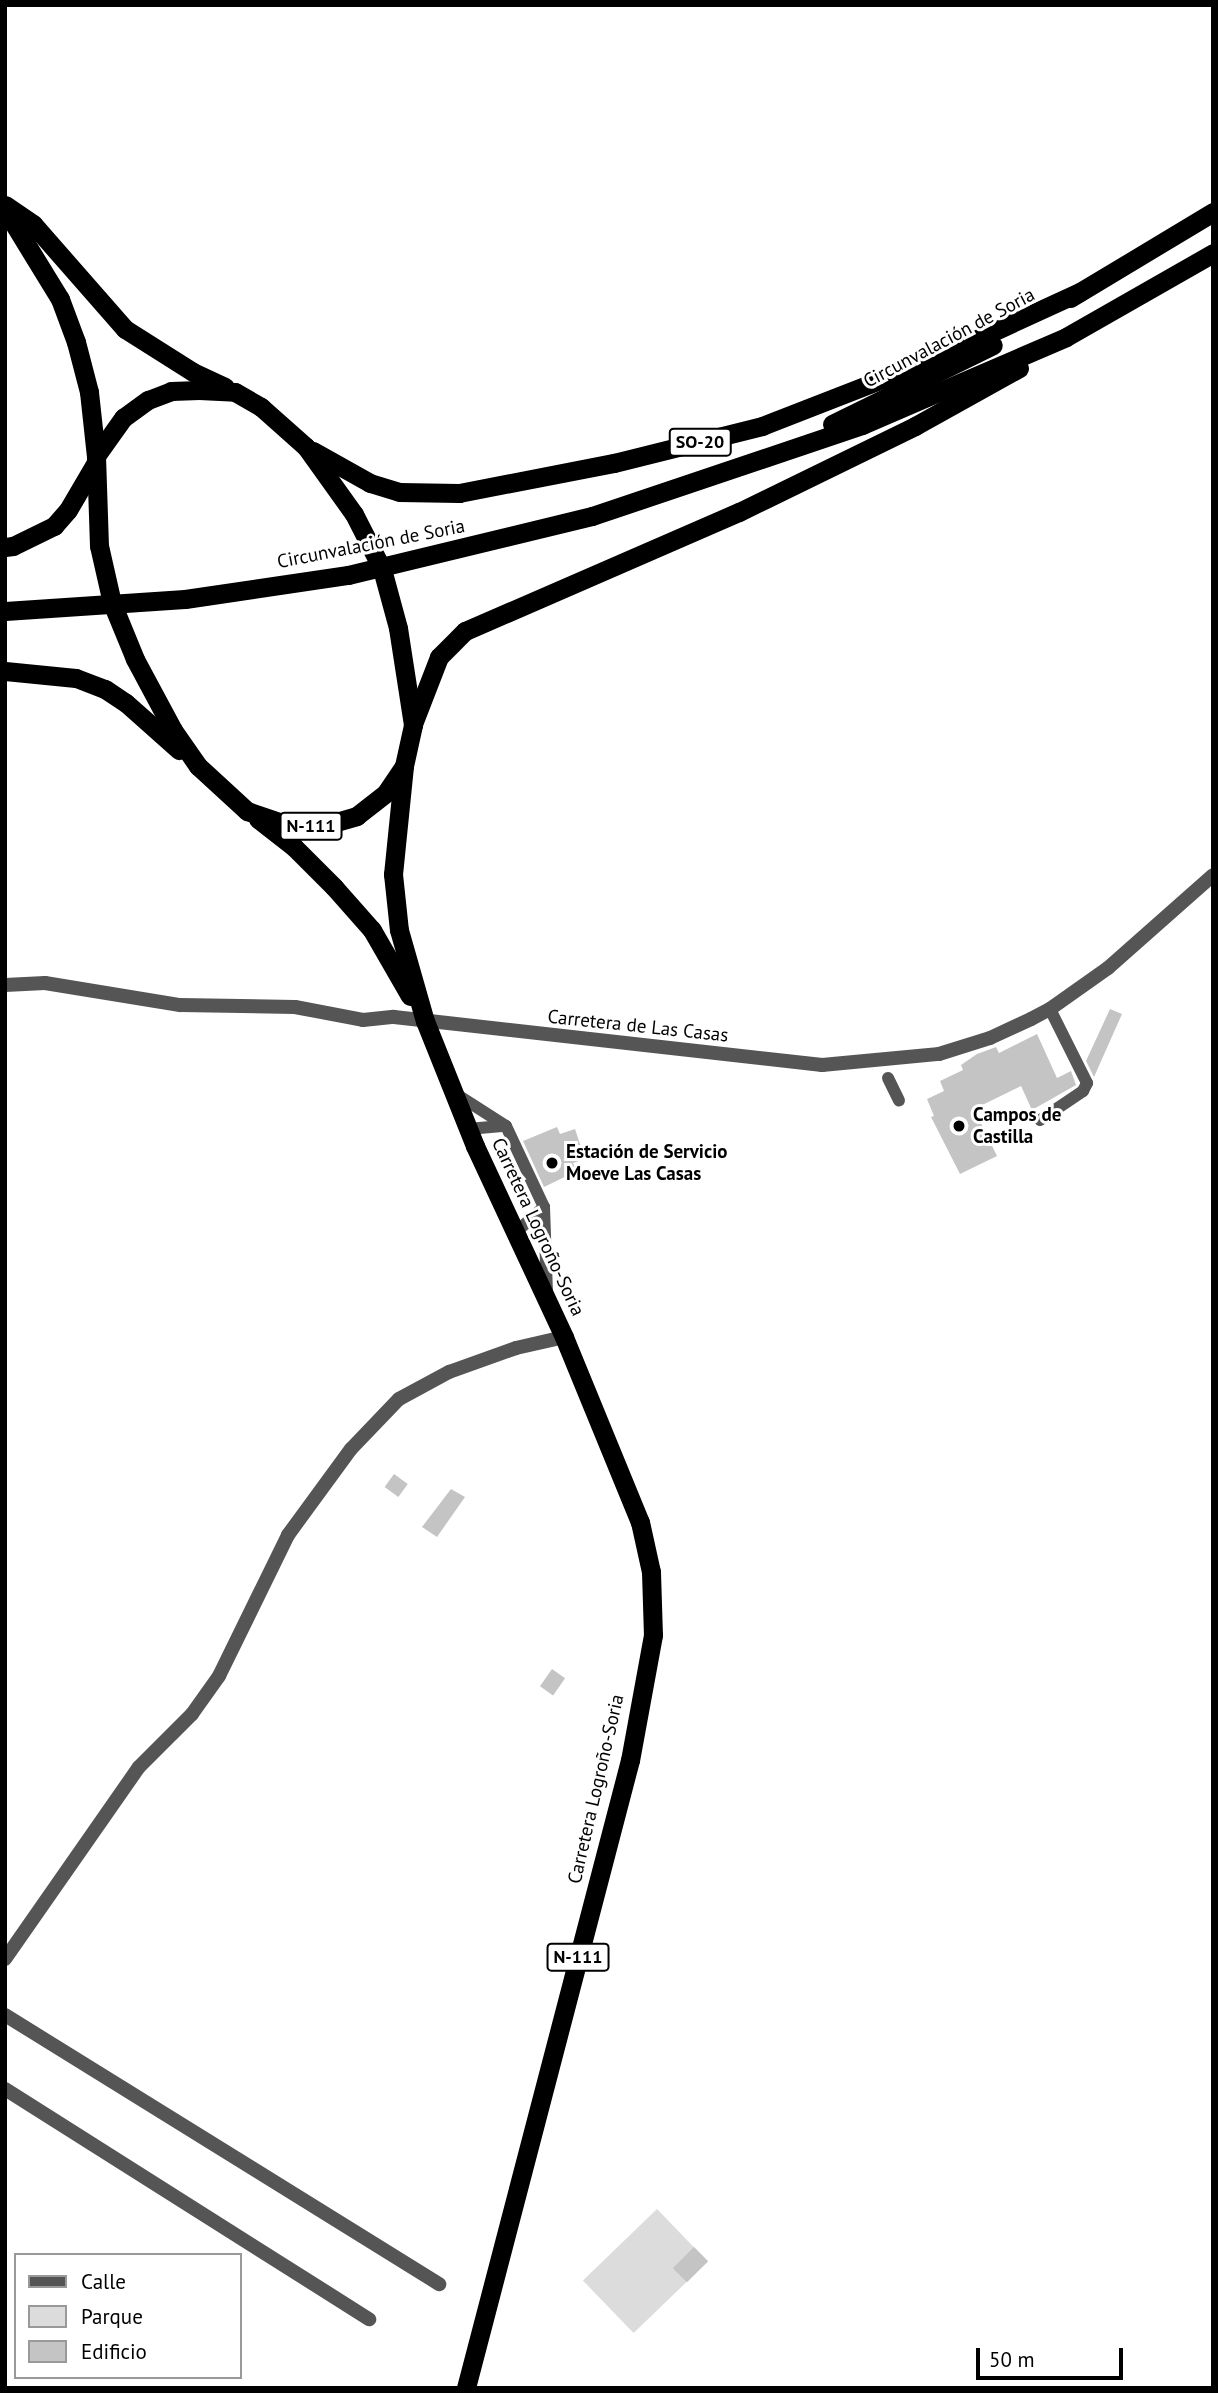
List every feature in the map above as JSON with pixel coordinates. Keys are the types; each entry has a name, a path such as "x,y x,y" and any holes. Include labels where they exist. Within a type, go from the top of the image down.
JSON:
{"highway":[{"name":"N-111","path":"5,208 33,224 125,329 193,372 235,391 261,407 306,447 354,514 382,569 398,628 412,725 404,766 386,793 357,816 326,825 294,827 247,811 198,766 173,730 135,659 112,603 99,546 96,459 89,392 72,331 60,299 5,208"},
{"name":"Circunvalación de Soria","path":"735,467 852,415 998,343 1213,212"},
{"name":"Circunvalación de Soria","path":"5,611 185,599 348,575 592,516 862,425 1066,337 1213,253"},
{"name":"SO-20","path":"306,447 370,483 399,492 459,493 614,463 762,426 929,361 1080,292"},
{"name":"SO-20","path":"412,725 439,657 465,631 497,614 739,512 915,426 997,383 1066,337"},
{"path":"5,547 13,546 54,526 68,510 122,418 148,400 171,391 235,391"},
{"path":"5,671 76,678 105,689 126,703 198,766"},
{"name":"Carretera Logroño-Soria","path":"404,766 393,874 399,930 425,1021 468,1129 564,1337 640,1522 651,1572 653,1635 630,1760 466,2388"},
{"name":"Carretera Logroño-Soria","path":"247,811 302,855 372,930 425,1021"}],"street":[{"name":"Carretera de Las Casas","path":"5,985 45,983 180,1005 295,1007 363,1020 394,1017 822,1065 939,1054 990,1038 1050,1009 1108,968 1213,875"},
{"path":"5,1959 139,1767 192,1714 219,1676 288,1535 351,1449 399,1399 449,1372 516,1348 564,1337"},
{"path":"5,2015 439,2284"},
{"path":"5,2089 369,2319"}],"lane":[{"path":"1040,1120 1083,1091 1087,1083 1050,1009"},
{"path":"888,1078 899,1101"},
{"path":"453,1092 506,1126 544,1208 548,1303"},
{"path":"468,1129 506,1126"},
{"path":"515,1233 544,1208"}],"green space":[{"path":"657,2209 708,2262 634,2333 583,2281"}],"building":[{"path":"1110,1009 1122,1014 1094,1077 1086,1061"},
{"path":"1037,1034 1057,1078 1071,1071 1076,1085 1032,1110 1021,1086 974,1109 997,1156 960,1174 931,1117 934,1116 927,1099 944,1091 940,1081 963,1070 961,1065 977,1054 996,1047 999,1053"},
{"path":"557,1127 560,1134 575,1129 585,1159 573,1163 577,1171 544,1187 523,1141"},
{"path":"394,1474 408,1484 398,1497 385,1487"},
{"path":"451,1489 465,1497 437,1537 422,1527"},
{"path":"552,1669 565,1678 553,1695 540,1686"},
{"path":"694,2247 708,2261 687,2282 673,2268"}],"place":[{"name":"Campos de Castilla","path":"959,1126"},
{"name":"Estación de Servicio Moeve Las Casas","path":"552,1163"}]}
